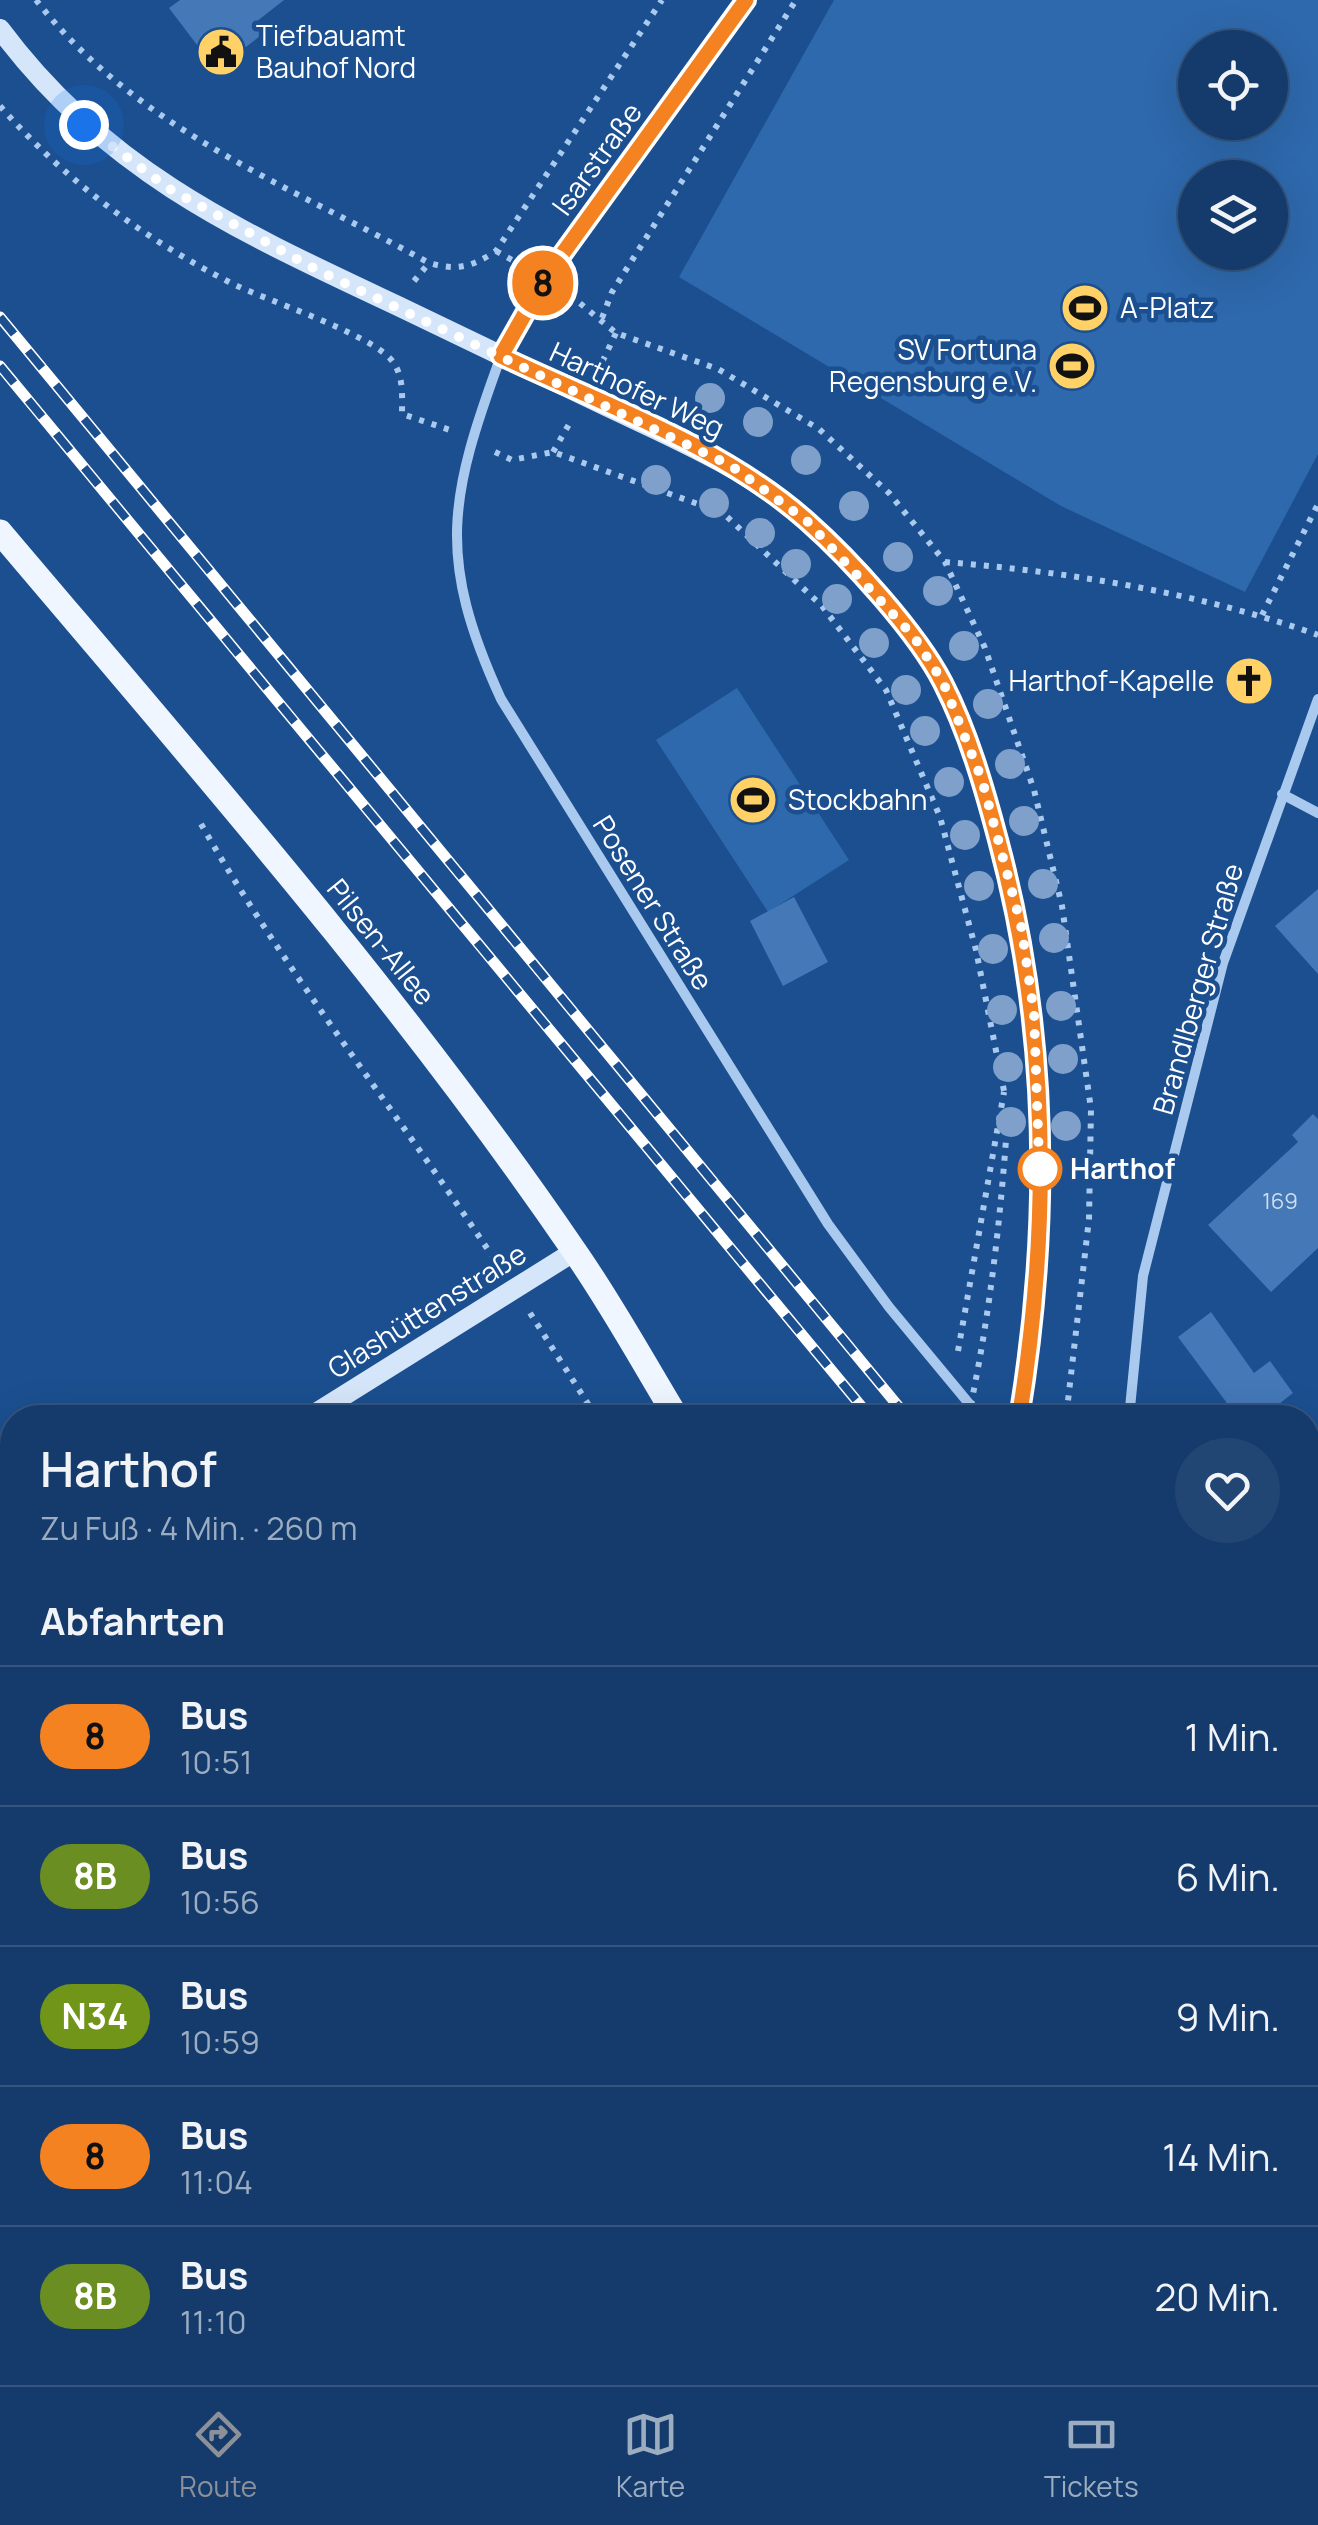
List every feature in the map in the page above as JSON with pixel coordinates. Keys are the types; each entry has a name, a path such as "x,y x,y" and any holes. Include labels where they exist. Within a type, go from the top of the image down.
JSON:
{"main road":[{"name":"Pilsen-Allee","path":"0,532 274,856 422,1040 575,1251 669,1405"}],"street":[{"name":"Isarstraße","path":"501,356 545,278 746,0"},
{"name":"Harthofer Weg","path":"0,29 65,107 104,143 168,188 317,270 730,465 807,521 914,637 943,682 982,780 1021,925 1034,1013 1040,1109 1040,1227 1030,1351 1021,1405"},
{"name":"Posener Straße","path":"501,356 471,438 454,515 461,588 474,639 501,700 828,1224 970,1405"},
{"name":"Brandlberger Straße","path":"1130,1405 1143,1276 1222,963 1318,699"},
{"path":"1282,794 1318,814"},
{"name":"Glashüttenstraße","path":"329,1405 575,1251"}],"path":[{"path":"36,0 89,60 139,104 196,141 429,263 453,270 476,264 496,251 662,0"},
{"path":"602,318 612,292 796,0"},
{"path":"0,106 77,184 138,230 230,283 365,343 392,361 402,386 402,414 471,438 512,460 553,452 723,513 822,606 886,690 940,817 976,950 1008,1112 1002,1209 971,1405"},
{"path":"1262,615 1318,504"},
{"path":"945,562 1041,570 1262,615 1318,635"},
{"path":"194,813 250,909 413,1136 589,1405"},
{"path":"952,1385 1004,1092"},
{"path":"1068,1405 1089,1220 1090,1109"}],"shaded area":[{"name":"A-Platz","path":"834,0 1318,0 1318,454 1245,592 1061,506 679,277"},
{"name":"Stockbahn","path":"737,688 849,860 768,912 656,740"}],"building":[{"name":"Tiefbauamt Bauhof Nord","path":"180,0 284,0 256,22 264,33 216,70 169,8"},
{"path":"1318,889 1318,974 1275,926"},
{"path":"794,897 828,962 783,986 750,921"},
{"path":"1313,1114 1318,1119 1318,1248 1271,1292 1208,1225 1298,1142 1292,1135"},
{"path":"1211,1312 1254,1373 1270,1361 1293,1393 1278,1405 1228,1405 1178,1337"}],"railway":[{"path":"0,317 897,1405"},
{"path":"0,366 860,1405"}],"bus line":[{"name":"8","path":"746,0 545,278 501,356 730,465 807,521 914,637 943,682 982,780 1021,925 1034,1013 1040,1109 1040,1227 1030,1351 1021,1405"}],"place":[{"name":"Tiefbauamt Bauhof Nord","path":"221,52"},
{"name":"A-Platz","path":"1085,308"},
{"name":"SV Fortuna Regensburg e.V.","path":"1072,366"},
{"name":"Harthof-Kapelle","path":"1249,681"},
{"name":"Stockbahn","path":"753,800"},
{"name":"Harthof","path":"1040,1169"}],"route":[{"path":"84,125 168,188 317,270 730,465 807,521 914,637 943,682 982,780 1021,925 1034,1013 1040,1188 1040,1169"}]}
